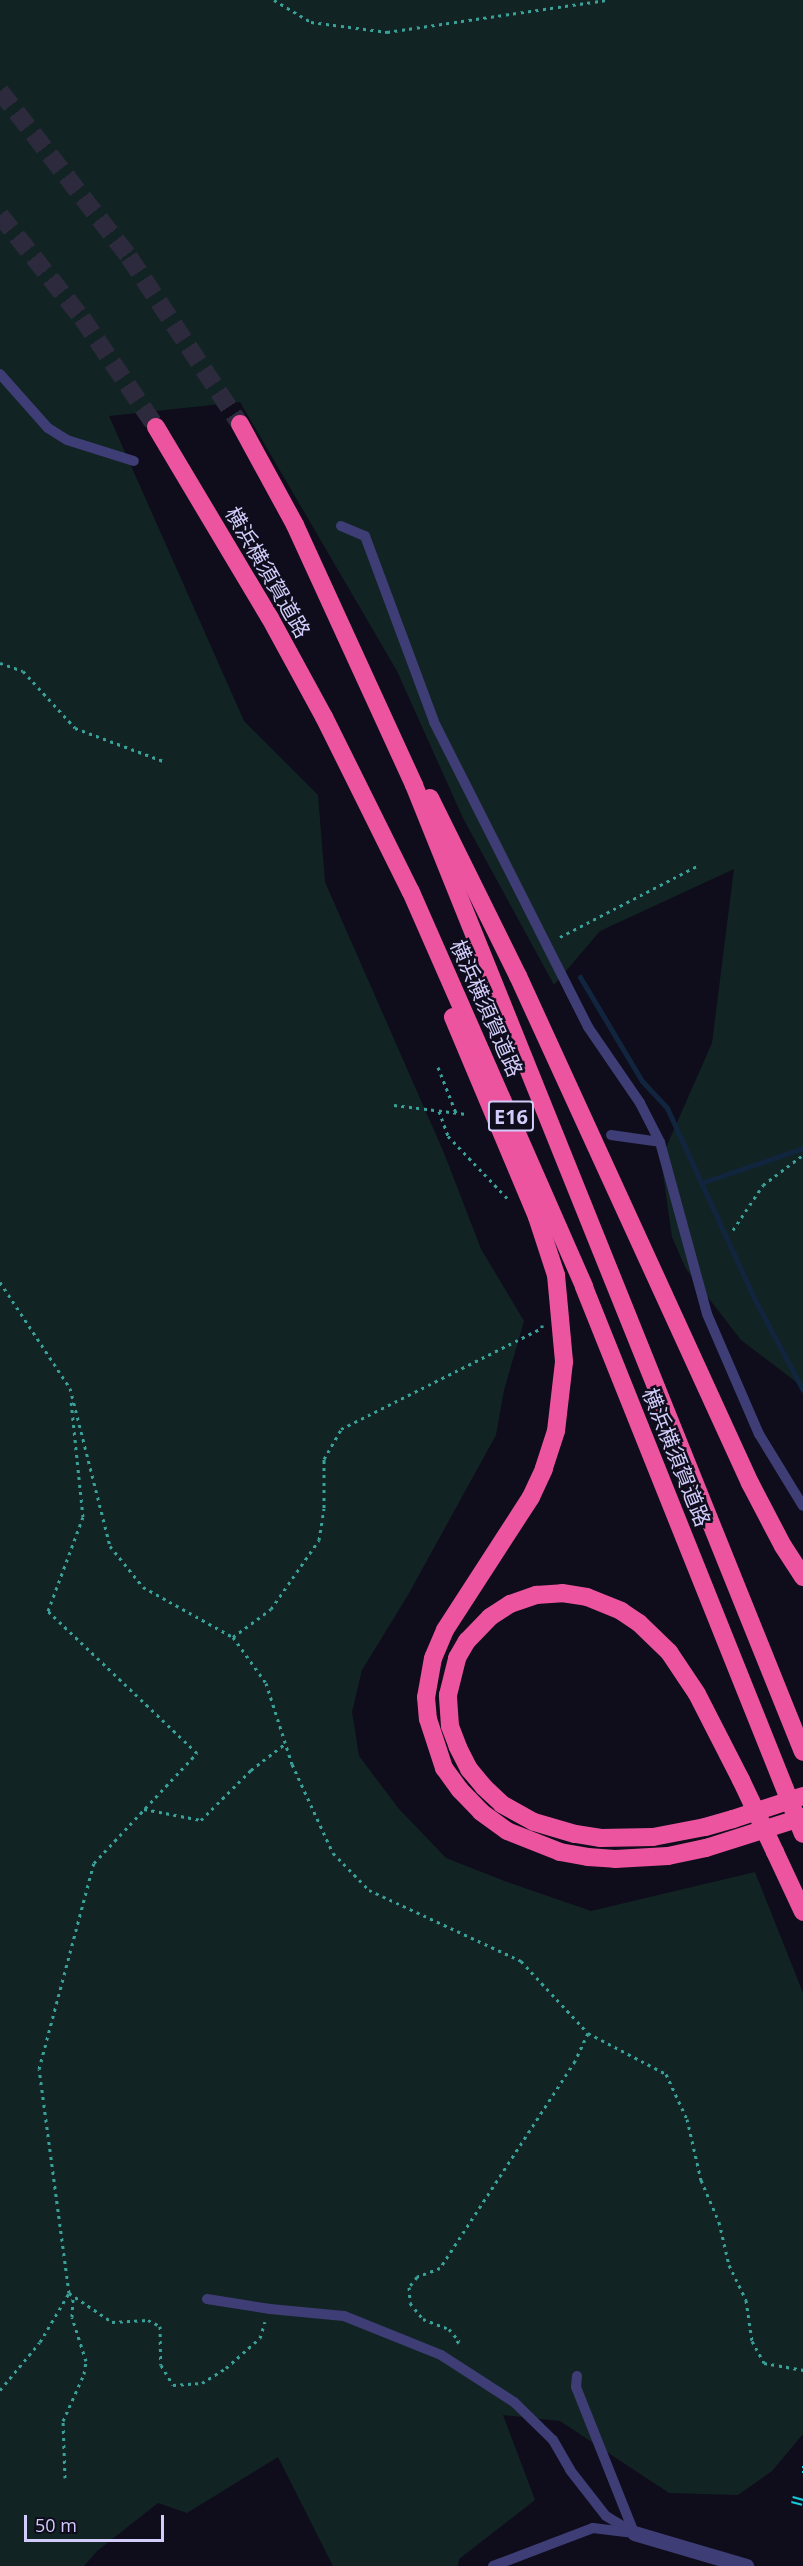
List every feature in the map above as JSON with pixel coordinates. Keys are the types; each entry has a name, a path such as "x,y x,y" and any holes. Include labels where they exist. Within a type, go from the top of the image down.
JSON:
{"highway":[{"name":"横浜横須賀道路","path":"240,424 295,525 414,785 803,1752"},
{"name":"横浜横須賀道路","path":"156,427 264,609 347,762 411,892 533,1165 589,1297 803,1834"},
{"path":"345,630 513,965 750,1483 783,1546 803,1577"},
{"path":"347,762 537,1217 556,1275 563,1333 562,1391 556,1431 544,1469 531,1497 445,1630 433,1658 426,1697 434,1742 444,1767 460,1790 481,1812 507,1831 560,1852 615,1859 651,1857 706,1848 803,1817"},
{"path":"803,1796 733,1819 653,1837 601,1838 554,1829 534,1822 502,1804 469,1769 450,1726 449,1685 461,1650 490,1617 510,1604 536,1594 562,1593 587,1597 621,1611 639,1623 669,1652 697,1694 803,1912"}],"street":[{"path":"634,2533 746,2566"}],"lane":[{"path":"0,374 48,428 67,440 134,461"},
{"path":"341,526 365,536 434,722 588,1027 640,1103 660,1142 706,1314 759,1434 803,1506"},
{"path":"611,1135 660,1142"},
{"path":"207,2299 270,2309 344,2316 441,2355 514,2402 553,2440 570,2470 606,2517 634,2533"},
{"path":"577,2376 576,2387 634,2533"},
{"path":"493,2566 593,2528 634,2533"}],"path":[{"path":"274,0 311,21 387,32 607,0"},
{"path":"0,663 23,670 75,728 166,762"},
{"path":"546,945 699,866"},
{"path":"438,1067 456,1113"},
{"path":"394,1105 466,1114"},
{"path":"439,1111 443,1128 448,1136 512,1203"},
{"path":"733,1230 763,1185 803,1155"},
{"path":"0,1282 70,1388 110,1546 143,1587 233,1637 266,1683 286,1743 333,1853 369,1890 521,1961 588,2033 666,2074 687,2119 701,2180 719,2222 729,2265 746,2300 752,2341 764,2364 803,2370"},
{"path":"233,1637 271,1609 319,1540 324,1508 324,1459 341,1429 542,1328 543,1318"},
{"path":"0,2390 40,2342 69,2293 39,2069 94,1863 197,1753 48,1611 83,1517 70,1388"},
{"path":"144,1809 201,1820 251,1770 286,1743"},
{"path":"441,2355 459,2341 449,2329 423,2319 410,2303 409,2287 417,2277 440,2268 575,2061 588,2033"},
{"path":"69,2293 112,2322 148,2320 160,2326 161,2365 173,2385 202,2383 242,2355 260,2338 270,2309"},
{"path":"65,2478 63,2421 84,2374 86,2361 72,2317 73,2296"}],"green space":[{"path":"0,0 803,0 803,1387 741,1340 686,1269 672,1237 661,1159 712,1043 734,869 600,931 554,985 463,818 397,671 240,402 109,416 244,721 318,795 325,882 444,1153 481,1249 524,1321 504,1390 496,1435 408,1595 362,1670 352,1712 359,1756 399,1809 446,1858 591,1911 755,1872 803,1993 803,2434 772,2471 738,2495 669,2493 560,2421 503,2415 535,2500 459,2559 458,2566 333,2566 278,2457 187,2513 158,2503 97,2551 84,2566 0,2566"}],"waterway":[{"path":"580,977 642,1081 667,1108 754,1298 803,1390"},
{"path":"701,1183 803,1148"}],"tunnel":[{"path":"0,91 129,257 240,424"},
{"path":"0,215 82,318 156,427"}],"railway":[{"path":"792,2499 803,2502"}]}
